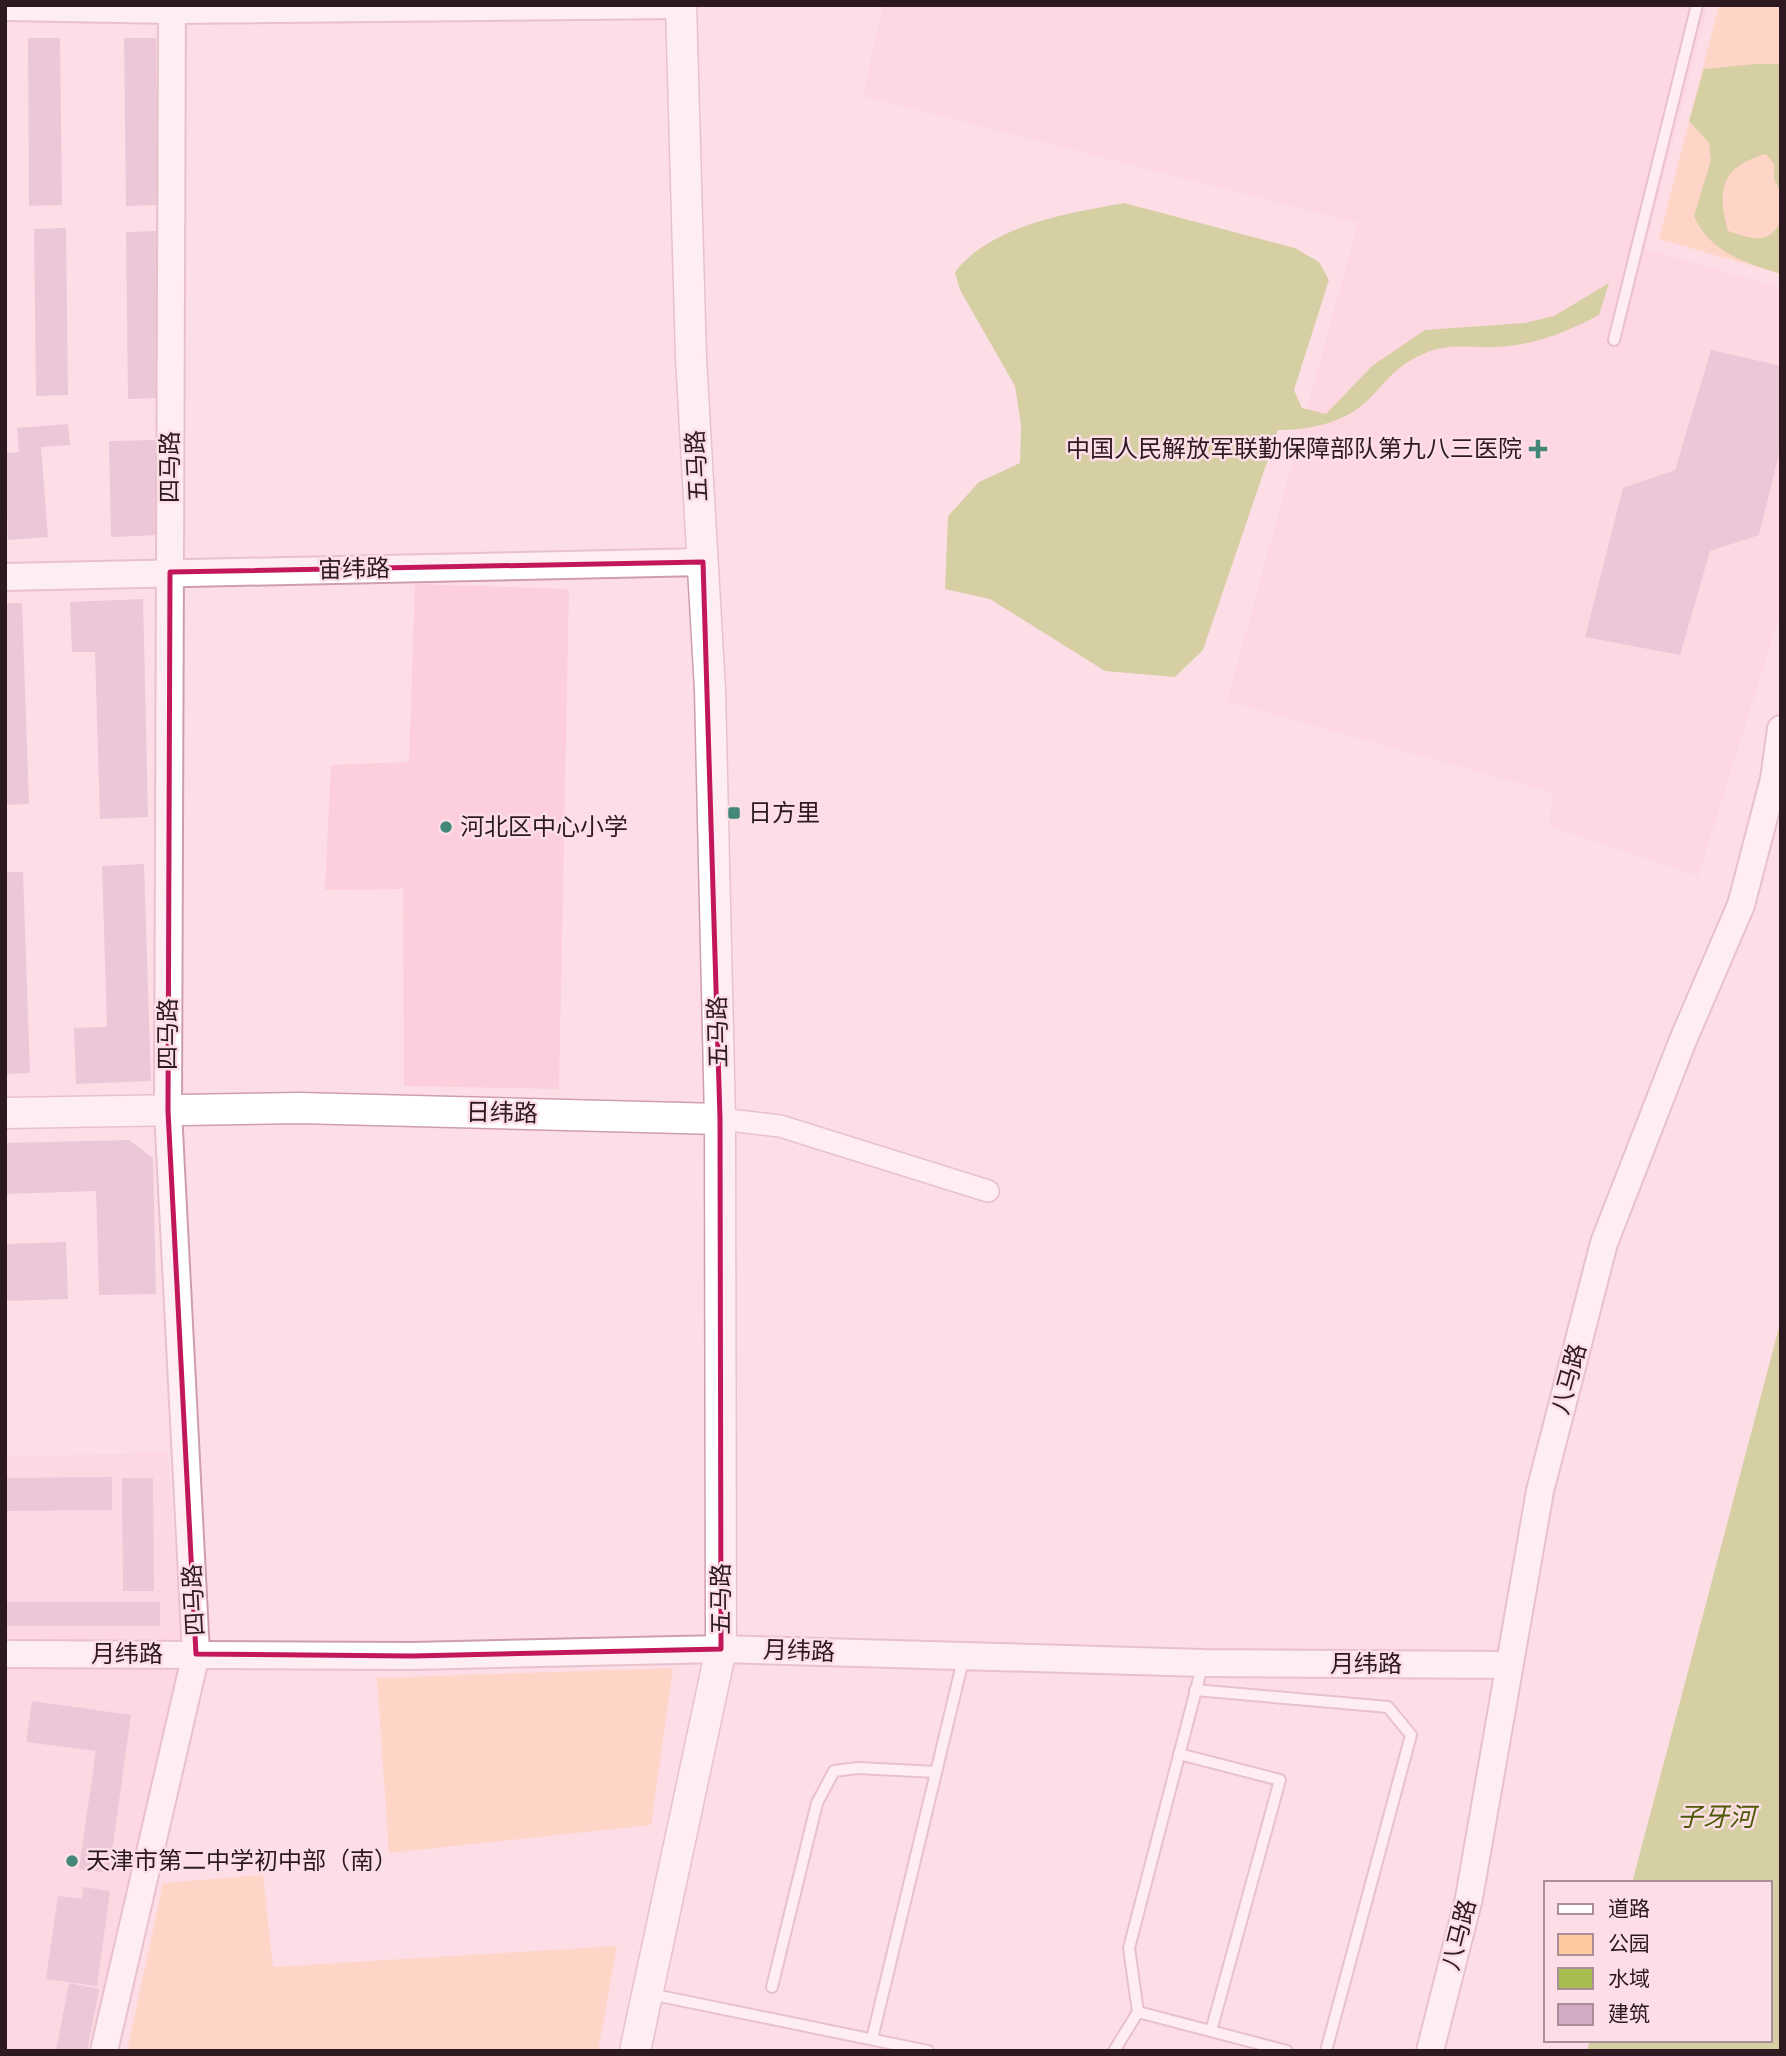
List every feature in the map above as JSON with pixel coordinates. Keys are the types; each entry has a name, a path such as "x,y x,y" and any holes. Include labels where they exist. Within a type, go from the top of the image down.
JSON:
{"main road":[{"name":"五马路","path":"635,2051 721,1649 720,1119 710,690 690,345 681,5"},
{"name":"日纬路","path":"5,1113 299,1108 720,1119"}],"street":[{"path":"5,7 681,5"},
{"name":"四马路","path":"104,2051 196,1654 168,1111 172,8"},
{"name":"宙纬路","path":"5,577 703,562"},
{"name":"八马路","path":"1430,2051 1469,1898 1540,1491 1604,1243 1683,1040 1741,905 1774,779 1781,729"},
{"name":"日纬路","path":"720,1119 780,1126 988,1191"},
{"name":"月纬路","path":"5,1654 412,1656 721,1649 1203,1663 1509,1665"}],"lane":[{"path":"1614,341 1697,5"},
{"path":"872,2039 964,1656"},
{"path":"1114,2051 1138,2012 1129,1948 1203,1663"},
{"path":"1195,1690 1388,1707 1411,1735 1326,2051"},
{"path":"1179,1754 1280,1780 1211,2031"},
{"path":"772,1987 817,1803 834,1771 858,1768 936,1772"},
{"path":"646,1994 928,2051"},
{"path":"1138,2012 1287,2051"}],"highlighted area":[{"path":"703,562 720,1119 721,1649 412,1656 196,1654 168,1111 170,572"}],"shaded area":[{"name":"中国人民解放军联勤保障部队第九八三医院","path":"883,5 1708,5 1645,249 1781,288 1781,611 1698,876 1549,826 1553,793 1227,701 1358,223 863,96"},
{"name":"河北区中心小学","path":"415,584 569,589 559,1089 404,1086 403,889 325,890 331,765 409,762"},
{"name":"天津市第二中学初中部（南）","path":"168,1453 183,1671 93,2051 5,2051 5,1456"}],"green space":[{"path":"1719,5 1781,5 1781,274 1659,239"},
{"path":"673,1668 651,1825 389,1853 377,1678"},
{"path":"263,1875 273,1967 617,1946 598,2051 127,2051 163,1883"}],"water":[{"path":"1781,64 1781,194 1774,179 1774,164 1766,154 1751,159 1740,165 1726,181 1723,191 1724,216 1728,231 1751,238 1771,234 1781,220 1781,274 1742,261 1719,248 1701,229 1694,216 1711,160 1709,143 1689,121 1704,69"},
{"path":"1124,203 1295,248 1319,262 1329,280 1294,390 1302,408 1326,414 1372,366 1425,330 1525,323 1554,316 1609,283 1599,315 1575,327 1525,344 1450,347 1430,351 1399,369 1351,413 1328,423 1303,429 1278,430 1203,650 1175,677 1105,671 990,599 945,589 948,516 979,482 1020,463 1021,425 1015,386 960,290 955,272 970,256 1010,232 1079,211"},
{"name":"子牙河","path":"1781,1320 1781,2051 1587,2051 1589,2042 1772,2042 1772,1881 1633,1881"}],"building":[{"path":"28,38 60,38 62,205 29,206"},
{"path":"124,38 156,38 158,205 126,206"},
{"path":"66,228 68,395 36,396 34,229"},
{"path":"159,231 161,398 128,399 126,232"},
{"path":"1711,350 1781,366 1781,446 1759,535 1710,551 1680,655 1585,637 1623,488 1675,470"},
{"path":"68,424 70,445 41,447 48,537 8,540 5,453 19,452 17,428"},
{"path":"157,440 159,535 111,537 109,441"},
{"path":"143,599 148,817 100,819 95,652 72,652 70,602"},
{"path":"5,603 22,603 29,804 5,805"},
{"path":"144,864 151,1081 76,1084 74,1028 107,1027 102,866"},
{"path":"5,872 23,872 30,1073 5,1074"},
{"path":"129,1140 153,1158 156,1294 99,1295 96,1191 5,1194 5,1143"},
{"path":"66,1242 68,1299 5,1301 5,1244"},
{"path":"112,1477 112,1510 5,1511 5,1478"},
{"path":"122,1478 153,1478 154,1591 123,1591"},
{"path":"5,1602 160,1602 160,1626 5,1626"},
{"path":"32,1701 131,1715 109,1873 79,1869 96,1751 26,1742"},
{"path":"83,1887 110,1891 97,1986 46,1979 58,1896 82,1899"},
{"path":"69,1983 99,1989 87,2051 56,2051"}],"place":[{"name":"中国人民解放军联勤保障部队第九八三医院","path":"1538,449"},
{"name":"日方里","path":"734,813"},
{"name":"河北区中心小学","path":"446,827"},
{"name":"天津市第二中学初中部（南）","path":"72,1861"}]}
